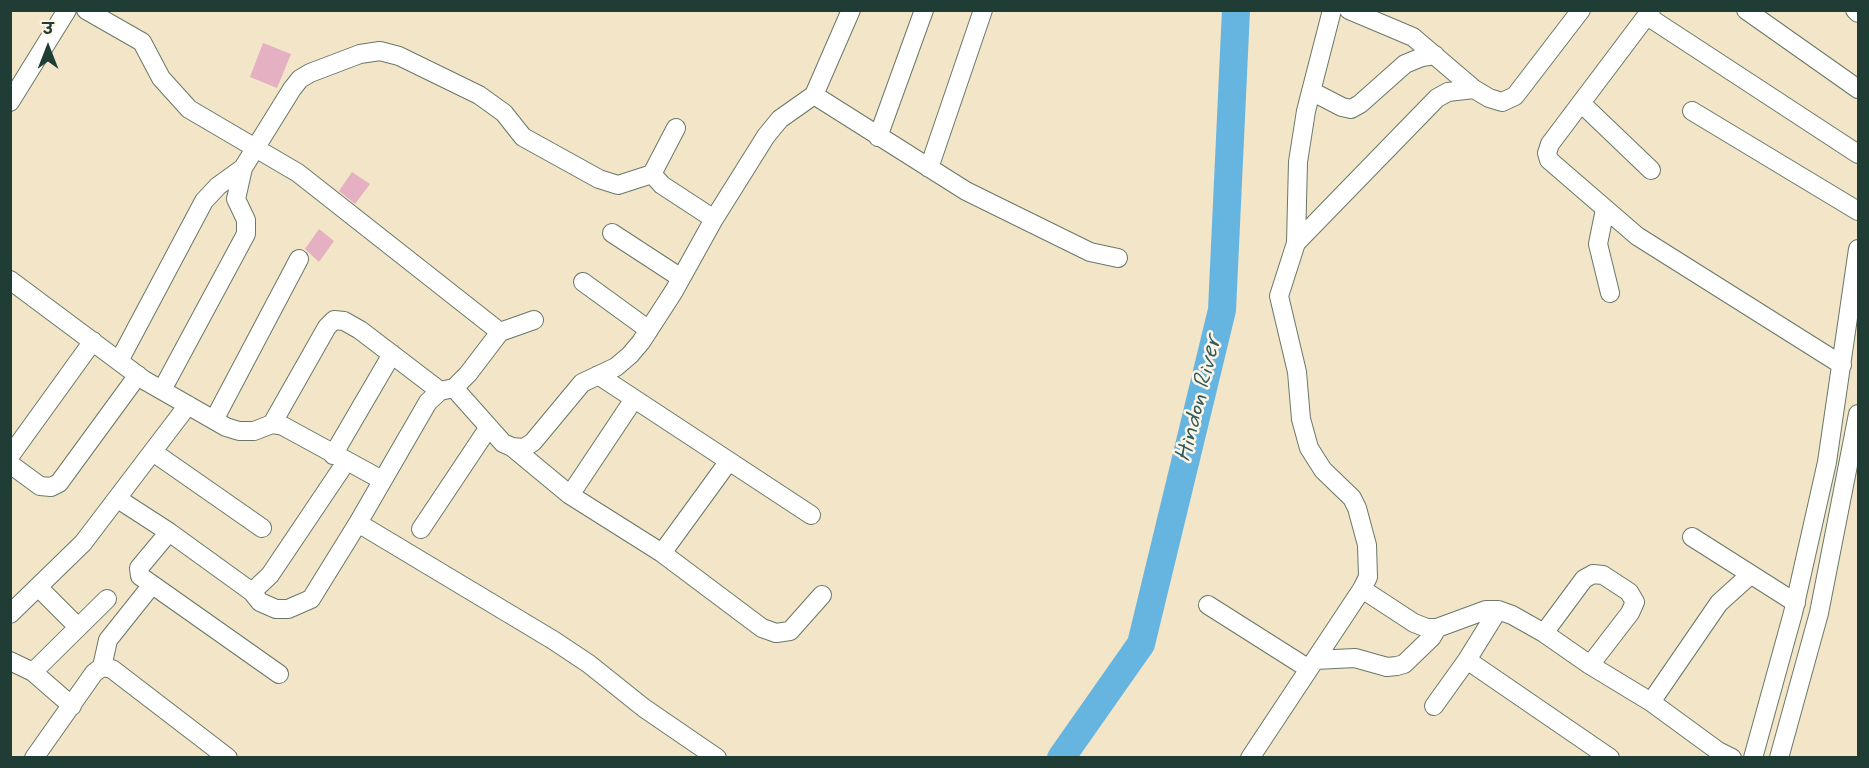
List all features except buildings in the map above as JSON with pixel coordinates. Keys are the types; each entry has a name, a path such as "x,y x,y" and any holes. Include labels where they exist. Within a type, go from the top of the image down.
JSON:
{"street":[{"path":"10,102 67,10"},
{"path":"86,10 142,42 161,78 189,109 298,173 500,332"},
{"path":"512,447 524,448 533,442 582,383 616,367 630,355 649,330 714,219 780,119 814,95 851,10"},
{"path":"878,137 924,10"},
{"path":"929,168 982,10"},
{"path":"1250,758 1368,577 1369,562 1364,527 1357,508 1352,498 1323,470 1314,455 1301,419 1297,372 1279,296 1296,243 1301,134 1332,10"},
{"path":"1349,10 1413,37 1474,90 1502,102 1509,101 1581,10"},
{"path":"1746,10 1858,89"},
{"path":"1842,365 1637,236 1550,160 1547,153 1550,144 1649,13 1858,154"},
{"path":"162,390 246,234 246,220 236,199 243,168 300,79 360,54 380,51 413,61 479,95 504,113 524,137 599,179 618,185 652,174 676,128"},
{"path":"1311,91 1342,107 1351,109 1360,104 1405,64 1422,57 1435,55"},
{"path":"1296,243 1437,98 1448,92 1474,90"},
{"path":"814,95 966,191 1043,231 1090,252 1118,258"},
{"path":"1581,103 1651,170"},
{"path":"1692,111 1858,211"},
{"path":"119,361 204,201 218,186 243,168"},
{"path":"652,174 662,185 714,219"},
{"path":"1605,209 1598,243 1610,293"},
{"path":"612,233 681,278"},
{"path":"1753,758 1796,603 1827,462 1858,249"},
{"path":"214,420 299,259"},
{"path":"10,280 138,375 214,420 239,431 254,430 272,424 283,426 382,480"},
{"path":"583,282 649,330"},
{"path":"272,424 327,327 334,320 344,321 447,389 503,443 512,447 570,495 662,553 762,628 776,633 790,631 822,595"},
{"path":"118,500 169,532 252,592 260,602 276,609 302,605 317,592 419,415 447,389 468,374 500,332 534,320"},
{"path":"10,456 93,341"},
{"path":"252,592 270,575 340,458 392,354"},
{"path":"10,464 40,486 51,487 59,483 138,375"},
{"path":"598,375 811,515"},
{"path":"570,495 634,399"},
{"path":"10,614 83,543 118,500 188,405"},
{"path":"1779,758 1819,613 1858,414"},
{"path":"421,529 489,427"},
{"path":"153,452 262,528"},
{"path":"662,553 729,461"},
{"path":"358,523 553,640 589,664 644,708 717,758"},
{"path":"169,532 139,568 140,576 151,586 279,674"},
{"path":"1692,537 1796,603"},
{"path":"1544,633 1584,579 1593,574 1603,575 1629,592 1635,602 1630,613 1590,665"},
{"path":"1651,702 1719,603 1750,575"},
{"path":"34,758 94,673 102,667 108,640 151,586"},
{"path":"38,587 78,627"},
{"path":"1362,589 1414,623 1427,628 1437,628 1472,614 1498,610 1544,633 1590,665 1651,702 1721,755"},
{"path":"33,672 107,599"},
{"path":"1208,605 1312,665 1355,658 1387,667 1404,664 1432,637 1437,628"},
{"path":"1434,706 1467,660 1498,610"},
{"path":"1467,660 1610,758"},
{"path":"10,661 33,672 72,706"},
{"path":"102,667 112,669 228,758"}],"waterway":[{"name":"Hindon River","path":"1061,758 1141,644 1222,310 1236,10"}]}
